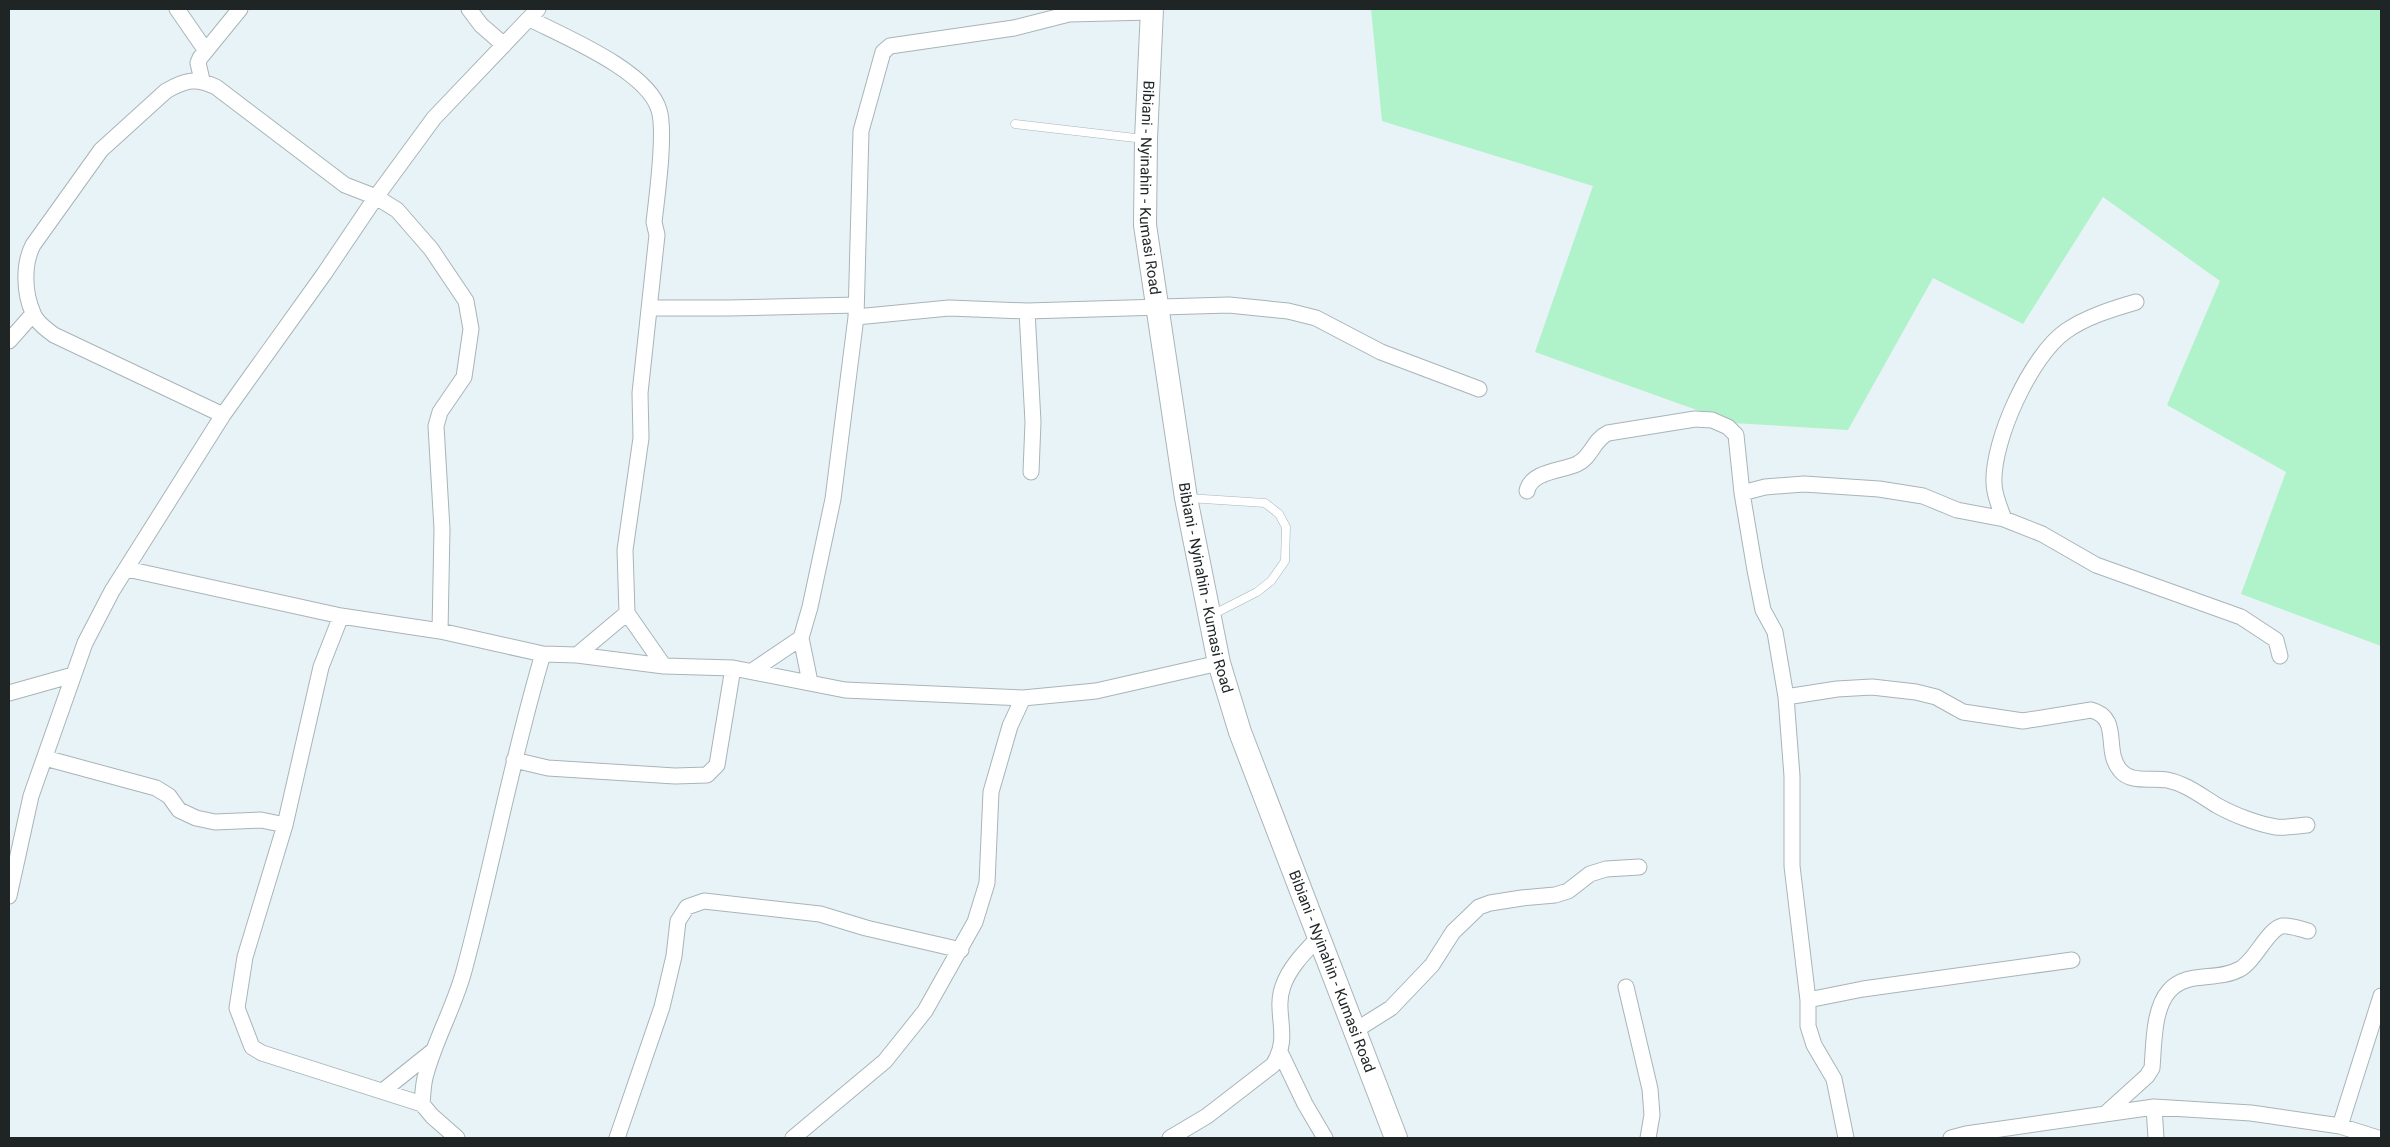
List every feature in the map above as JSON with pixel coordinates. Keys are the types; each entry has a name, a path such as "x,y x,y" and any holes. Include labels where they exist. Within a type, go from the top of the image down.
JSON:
{"main road":[{"name":"Bibiani - Nyinahin - Kumasi Road","path":"1151,10 1145,226 1186,498 1209,617 1219,663 1240,732 1320,936 1396,1138"}],"street":[{"path":"177,9 206,51"},
{"path":"202,80 198,63 240,9"},
{"path":"469,9 481,25 504,45"},
{"path":"810,682 801,638 810,607 833,499 856,311 861,131 883,52 890,46 1014,28 1069,14 1151,10"},
{"path":"9,896 16,855 31,796 85,643 112,591 223,415 324,274 376,197 434,118 534,14 635,77 653,97 659,109 661,119 654,222 657,235 640,393 641,438 625,550 627,613 664,666"},
{"path":"223,415 54,335 33,314 28,289 26,258 38,237 101,150 166,91 177,84 202,80 216,86 255,114 345,186 376,197 397,210 431,249 466,301 471,329 464,377 440,412 436,426 442,529 440,631"},
{"path":"2004,519 1994,483 1995,462 2027,376 2042,353 2065,331 2113,308 2136,302"},
{"path":"650,308 856,311 949,308 1027,311 1229,305 1288,311 1316,318 1389,356 1479,389"},
{"path":"1027,311 1033,422 1031,472"},
{"path":"9,341 33,314"},
{"path":"1528,491 1530,483 1536,479 1578,463 1586,457 1601,436 1619,431 1694,418 1712,420 1728,427 1736,435 1742,493 1763,610 1775,632 1786,698 1792,776 1792,866 1808,1000 1808,1026 1814,1045 1834,1079 1846,1138"},
{"path":"1742,493 1765,487 1804,484 1880,489 1923,496 1957,510 2004,519 2042,534 2096,565 2241,617 2276,640 2280,656"},
{"path":"127,569 341,616 440,631 543,654 577,655 664,666 733,668 845,690 1023,698 1096,691 1219,663"},
{"path":"577,655 627,613"},
{"path":"341,616 321,668 285,825 245,957 237,1008 244,1031 252,1047 262,1053 384,1090 422,1104 432,1116 457,1138"},
{"path":"752,671 801,638"},
{"path":"422,1104 425,1076 434,1050 450,1015 465,968 514,760 543,654"},
{"path":"514,760 548,768 675,776 707,775 717,765 733,668"},
{"path":"9,694 73,675"},
{"path":"1786,698 1836,689 1872,688 1916,692 1936,697 1963,712 2023,721 2091,710 2101,712 2108,722 2114,758 2120,771 2131,778 2167,780 2190,788 2220,807 2277,827 2307,825"},
{"path":"793,1138 885,1061 925,1011 961,950 975,922 987,883 991,792 1010,726 1023,698"},
{"path":"45,758 156,788 169,796 179,810 196,818 215,822 261,820 285,825"},
{"path":"1356,1030 1391,1008 1432,965 1454,932 1479,907 1490,902 1555,895 1568,891 1590,874 1606,869 1639,867"},
{"path":"617,1138 662,1007 674,956 678,921 684,911 694,903 704,901 820,914 866,928 961,950"},
{"path":"2104,1114 2148,1076 2152,1068 2162,1001 2175,985 2191,978 2226,975 2240,969 2249,963 2276,929 2283,926 2308,930"},
{"path":"1170,1138 1207,1116 1273,1065 1281,1054 1283,1040 1280,1012 1282,987 1293,966 1320,936"},
{"path":"1808,1000 1863,989 2072,960"},
{"path":"1626,987 1650,1089 1652,1115 1648,1138"},
{"path":"2340,1126 2381,996"},
{"path":"384,1090 434,1050"},
{"path":"1281,1054 1305,1104 1325,1138"},
{"path":"2154,1107 2156,1138"},
{"path":"1950,1138 2154,1107 2251,1113 2340,1126 2378,1138"}],"lane":[{"path":"1015,124 1146,139"},
{"path":"1186,498 1265,503 1279,514 1286,527 1285,562 1271,581 1257,592 1209,617"}],"green space":[{"path":"1371,9 2381,9 2381,646 2241,594 2286,472 2167,405 2220,281 2103,197 2023,324 1933,278 1848,430 1733,423 1535,352 1593,186 1382,121"}]}
